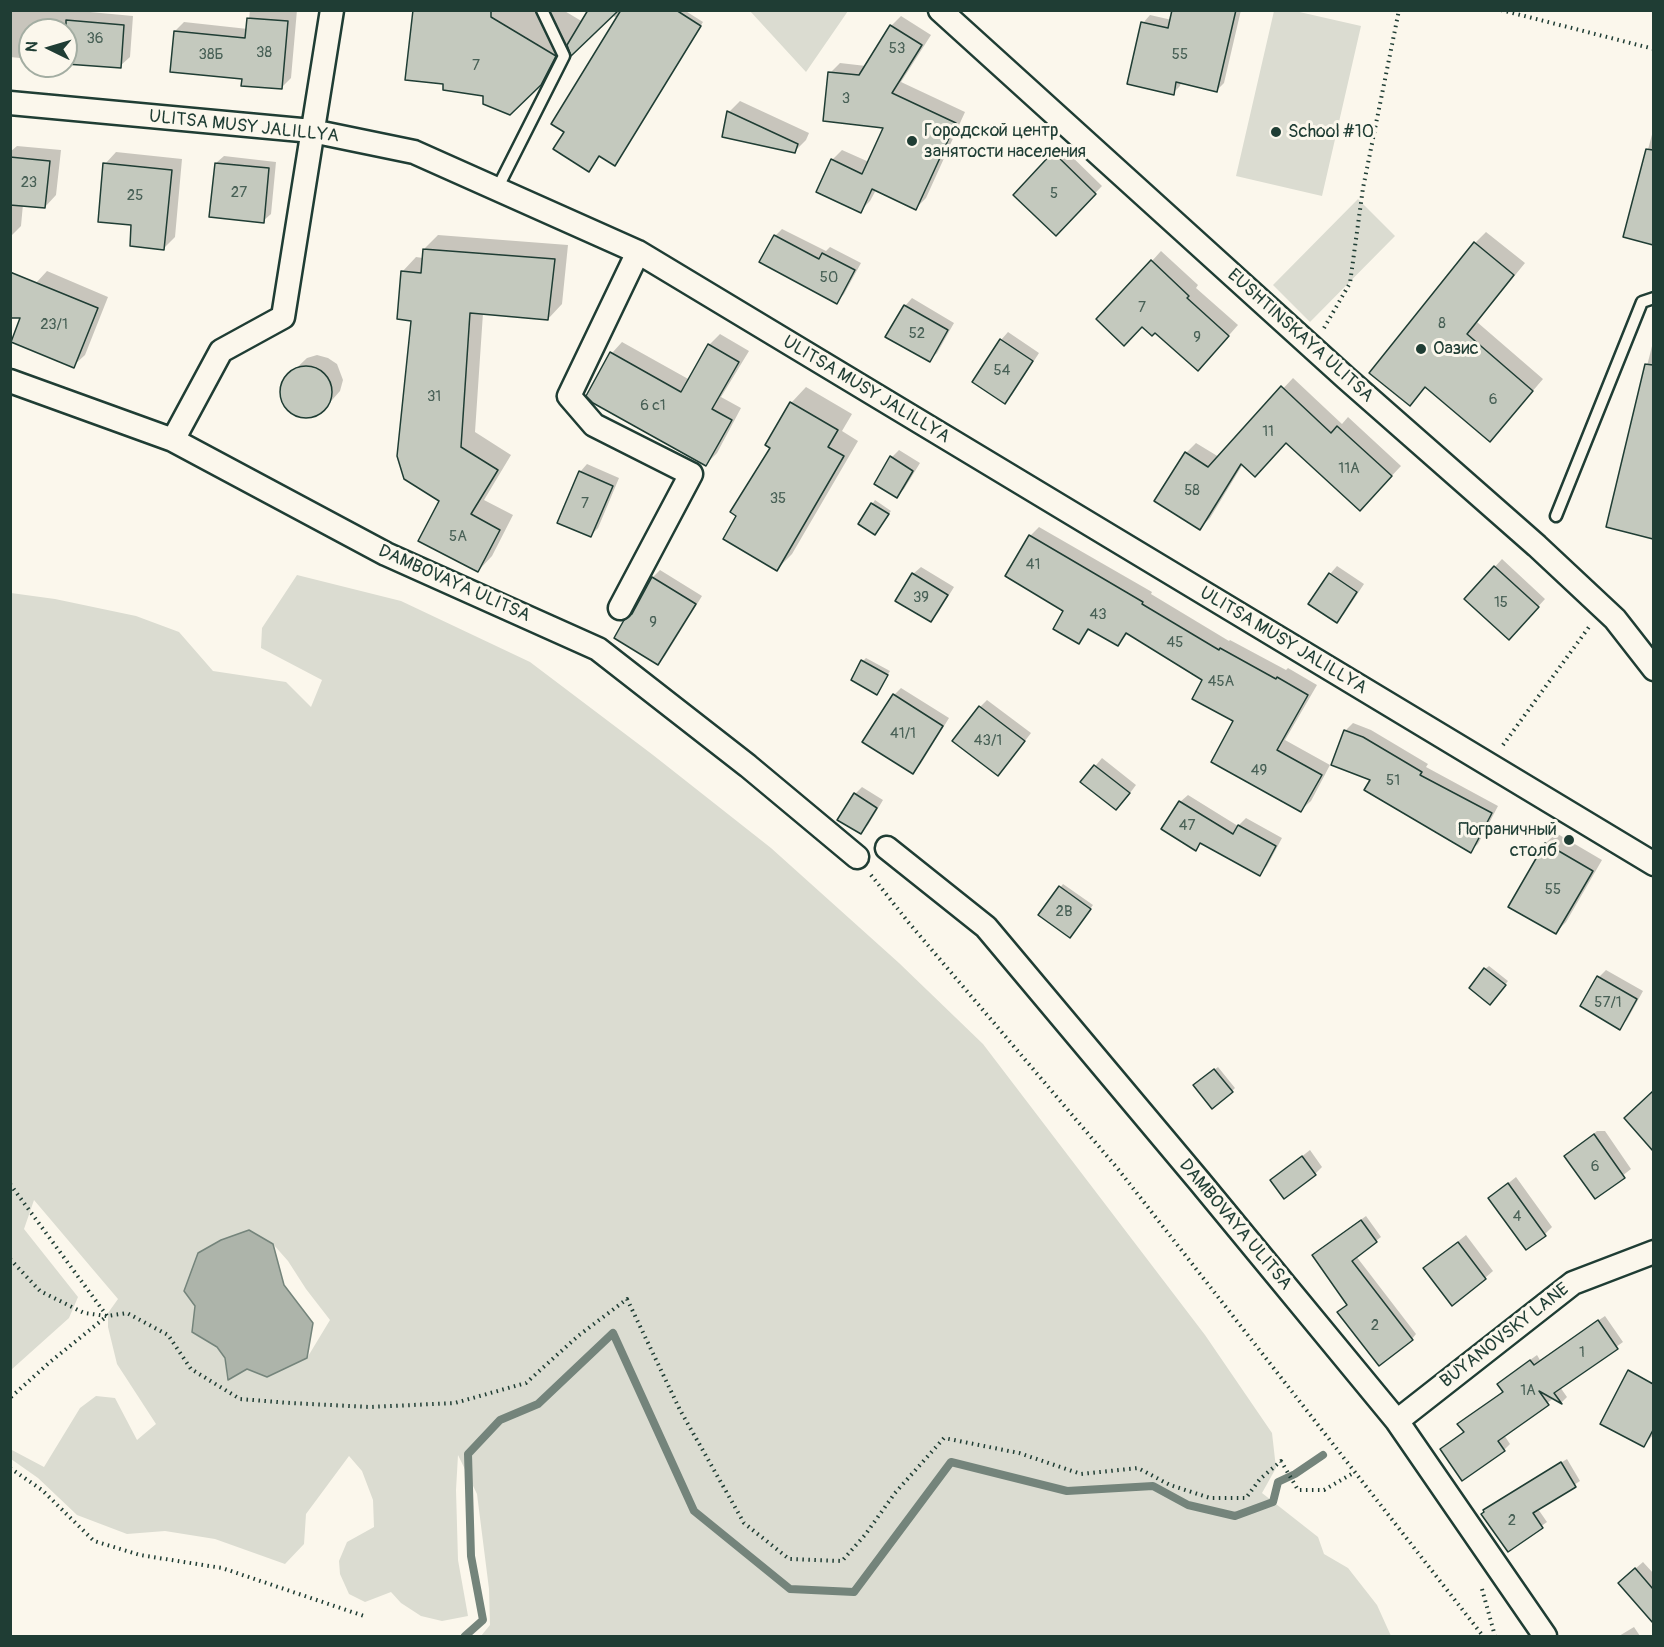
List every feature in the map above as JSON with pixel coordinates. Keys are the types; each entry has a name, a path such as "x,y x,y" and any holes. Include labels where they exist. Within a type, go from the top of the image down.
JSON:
{"street":[{"path":"173,440 221,351 283,317 332,10"},
{"name":"EUSHTINSKAYA ULITSA","path":"940,10 1313,348 1537,546 1615,619 1653,669"},
{"name":"ULITSA MUSY JALILLYA","path":"10,104 312,131 414,152 638,252 1653,864"},
{"path":"620,608 691,474 594,425 569,396 638,252"},
{"name":"DAMBOVAYA ULITSA","path":"10,381 173,440 386,554 598,649 748,766 857,857"},
{"name":"DAMBOVAYA ULITSA","path":"887,848 986,927 1200,1182 1397,1421 1545,1636"},
{"name":"BUYANOVSKY LANE","path":"1397,1421 1573,1283 1653,1252"}],"lane":[{"path":"497,189 564,56 543,10"},
{"path":"1556,516 1642,302 1653,298"}],"path":[{"path":"1313,348 1350,283 1363,188 1399,10"},
{"path":"1501,10 1653,49"},
{"path":"1489,765 1603,608"},
{"path":"857,857 909,923 1118,1169 1484,1636"},
{"path":"10,1184 107,1316"},
{"path":"10,1259 40,1291 84,1313 107,1316 127,1313 168,1335 191,1369 240,1399 370,1407 455,1403 526,1383 578,1336 627,1299 680,1410 744,1523 789,1559 842,1561 865,1535 895,1493 944,1438 1019,1453 1081,1474 1138,1468 1170,1485 1210,1498 1246,1498 1260,1479 1281,1461 1298,1490 1324,1490 1355,1472"},
{"path":"10,1398 107,1316"},
{"path":"10,1468 42,1490 94,1541 140,1555 222,1568 367,1617"}],"shaded area":[{"path":"750,11 848,11 806,72"},
{"path":"1274,11 1295,11 1361,26 1322,196 1236,176"},
{"path":"1358,199 1395,236 1310,322 1273,285"},
{"path":"297,575 401,601 530,662 771,848 899,963 983,1044 1205,1335 1272,1433 1276,1468 1262,1493 1318,1537 1324,1554 1348,1568 1377,1605 1391,1636 481,1636 490,1625 489,1589 477,1494 458,1455 456,1490 458,1560 468,1616 442,1621 421,1616 401,1603 391,1592 365,1602 349,1594 340,1574 339,1561 347,1542 374,1527 373,1500 362,1471 349,1456 306,1514 304,1544 285,1564 215,1539 165,1531 127,1534 77,1515 38,1478 11,1459 10,1449 44,1467 80,1408 96,1396 115,1398 137,1440 156,1424 117,1364 108,1327 108,1313 118,1299 34,1200 24,1229 78,1297 69,1318 11,1370 11,593 55,599 136,616 179,632 213,671 286,682 311,707 322,680 261,648 262,628","holes":["249,1230 273,1244 288,1261 330,1320 307,1358 247,1369 227,1379 225,1358 217,1347 192,1332 195,1306"]},
{"path":"249,1230 273,1244 284,1285 313,1323 307,1358 267,1377 247,1369 228,1380 225,1358 217,1347 192,1332 195,1306 184,1291 198,1253 221,1240"}],"building":[{"path":"413,10 491,10 491,17 556,56 541,85 510,115 483,104 483,96 443,90 443,84 405,80"},
{"path":"588,10 619,10 571,56 567,45"},
{"path":"621,10 676,10 701,26 615,166 599,156 589,172 553,149 564,132 551,124"},
{"path":"1172,10 1236,10 1217,92 1176,82 1174,95 1127,84 1141,22 1168,28"},
{"path":"247,18 288,21 282,89 241,86 242,79 170,72 174,31 245,38"},
{"path":"78,21 124,25 121,68 78,65"},
{"path":"890,25 922,45 892,93 956,123 916,210 872,189 861,213 816,192 831,159 862,174 883,128 823,121 828,72 859,75"},
{"path":"727,111 798,144 795,153 722,137"},
{"path":"1646,149 1653,150 1653,245 1623,237"},
{"path":"1053,152 1096,194 1056,236 1013,195"},
{"path":"10,157 50,161 45,208 10,205"},
{"path":"103,163 172,170 164,250 130,246 131,225 98,222"},
{"path":"215,163 269,168 264,223 209,217"},
{"path":"774,235 819,259 822,253 855,270 837,304 759,262"},
{"path":"1474,242 1514,275 1467,334 1533,391 1490,442 1425,387 1410,406 1369,373"},
{"path":"423,249 555,259 548,320 470,313 461,447 498,470 471,514 500,530 478,572 418,541 439,501 404,479 397,456 411,321 397,319 401,271 421,273"},
{"path":"1151,260 1189,296 1187,298 1229,336 1198,371 1155,333 1152,336 1142,327 1124,346 1096,319"},
{"path":"10,272 98,308 74,368 11,342 20,318 10,318"},
{"path":"904,305 948,330 930,362 885,337"},
{"path":"1000,339 1033,361 1005,404 972,382"},
{"path":"708,344 739,362 712,409 732,420 706,466 593,403 586,396 610,352 681,392"},
{"path":"1645,364 1653,365 1653,539 1606,527"},
{"path":"306,366 316,368 324,374 330,382 332,392 330,402 324,410 316,416 306,418 296,416 288,410 282,402 280,392 282,382 288,374 296,368"},
{"path":"1281,386 1331,433 1337,426 1392,476 1360,511 1286,443 1255,477 1241,464 1200,530 1154,501 1185,452 1208,467"},
{"path":"790,402 838,430 828,447 844,456 777,571 723,539 736,516 730,512 770,448 765,445"},
{"path":"890,456 913,471 897,498 874,484"},
{"path":"579,471 613,486 591,537 557,523"},
{"path":"871,503 889,514 875,535 858,524"},
{"path":"1029,535 1219,650 1220,648 1308,695 1277,750 1322,775 1301,812 1211,762 1233,721 1192,699 1202,680 1126,633 1118,646 1088,629 1079,644 1053,629 1063,611 1005,576"},
{"path":"1494,566 1539,607 1509,640 1464,599"},
{"path":"912,573 948,595 931,622 895,601"},
{"path":"1329,573 1357,592 1337,623 1308,604"},
{"path":"652,577 696,604 658,665 614,638 624,620 632,614"},
{"path":"861,660 888,675 877,695 851,680"},
{"path":"893,694 943,726 913,774 862,742"},
{"path":"979,706 1025,741 998,776 952,741"},
{"path":"1344,730 1363,737 1422,772 1420,775 1492,813 1471,853 1364,790 1370,780 1331,765"},
{"path":"1094,765 1130,793 1116,810 1080,782"},
{"path":"854,793 877,808 861,834 837,820"},
{"path":"1179,801 1233,834 1238,825 1276,846 1260,876 1200,843 1196,851 1161,829"},
{"path":"1545,843 1593,871 1556,934 1508,907"},
{"path":"1059,886 1091,909 1070,938 1038,915"},
{"path":"1484,968 1506,985 1490,1005 1469,988"},
{"path":"1597,976 1637,999 1620,1030 1580,1006"},
{"path":"1214,1069 1233,1092 1212,1109 1193,1085"},
{"path":"1653,1091 1653,1151 1624,1118"},
{"path":"1594,1134 1625,1178 1595,1199 1564,1156"},
{"path":"1302,1156 1316,1175 1284,1199 1270,1180"},
{"path":"1508,1183 1546,1236 1526,1250 1488,1198"},
{"path":"1361,1220 1377,1242 1352,1261 1413,1340 1379,1366 1337,1312 1347,1305 1312,1255"},
{"path":"1458,1242 1486,1279 1452,1306 1423,1268"},
{"path":"1598,1320 1618,1349 1554,1393 1562,1404 1539,1391 1549,1405 1498,1441 1505,1451 1462,1481 1440,1449 1464,1432 1457,1424 1503,1392 1497,1384 1530,1360 1534,1365"},
{"path":"1628,1370 1653,1384 1653,1430 1644,1447 1600,1424"},
{"path":"1561,1462 1576,1487 1533,1513 1543,1528 1508,1552 1481,1514 1483,1510"},
{"path":"1635,1568 1653,1589 1653,1623 1618,1583"}],"waterway":[{"path":"465,1636 483,1620 471,1556 468,1454 500,1420 538,1404 613,1333 694,1511 790,1589 854,1592 951,1462 1067,1491 1153,1486 1188,1505 1235,1516 1273,1502 1278,1482 1295,1474 1323,1455"}],"place":[{"name":"School #10","path":"1276,132"},
{"name":"Городской центр занятости населения","path":"912,141"},
{"name":"Оазис","path":"1421,349"},
{"name":"Пограничный столб","path":"1569,840"}]}
